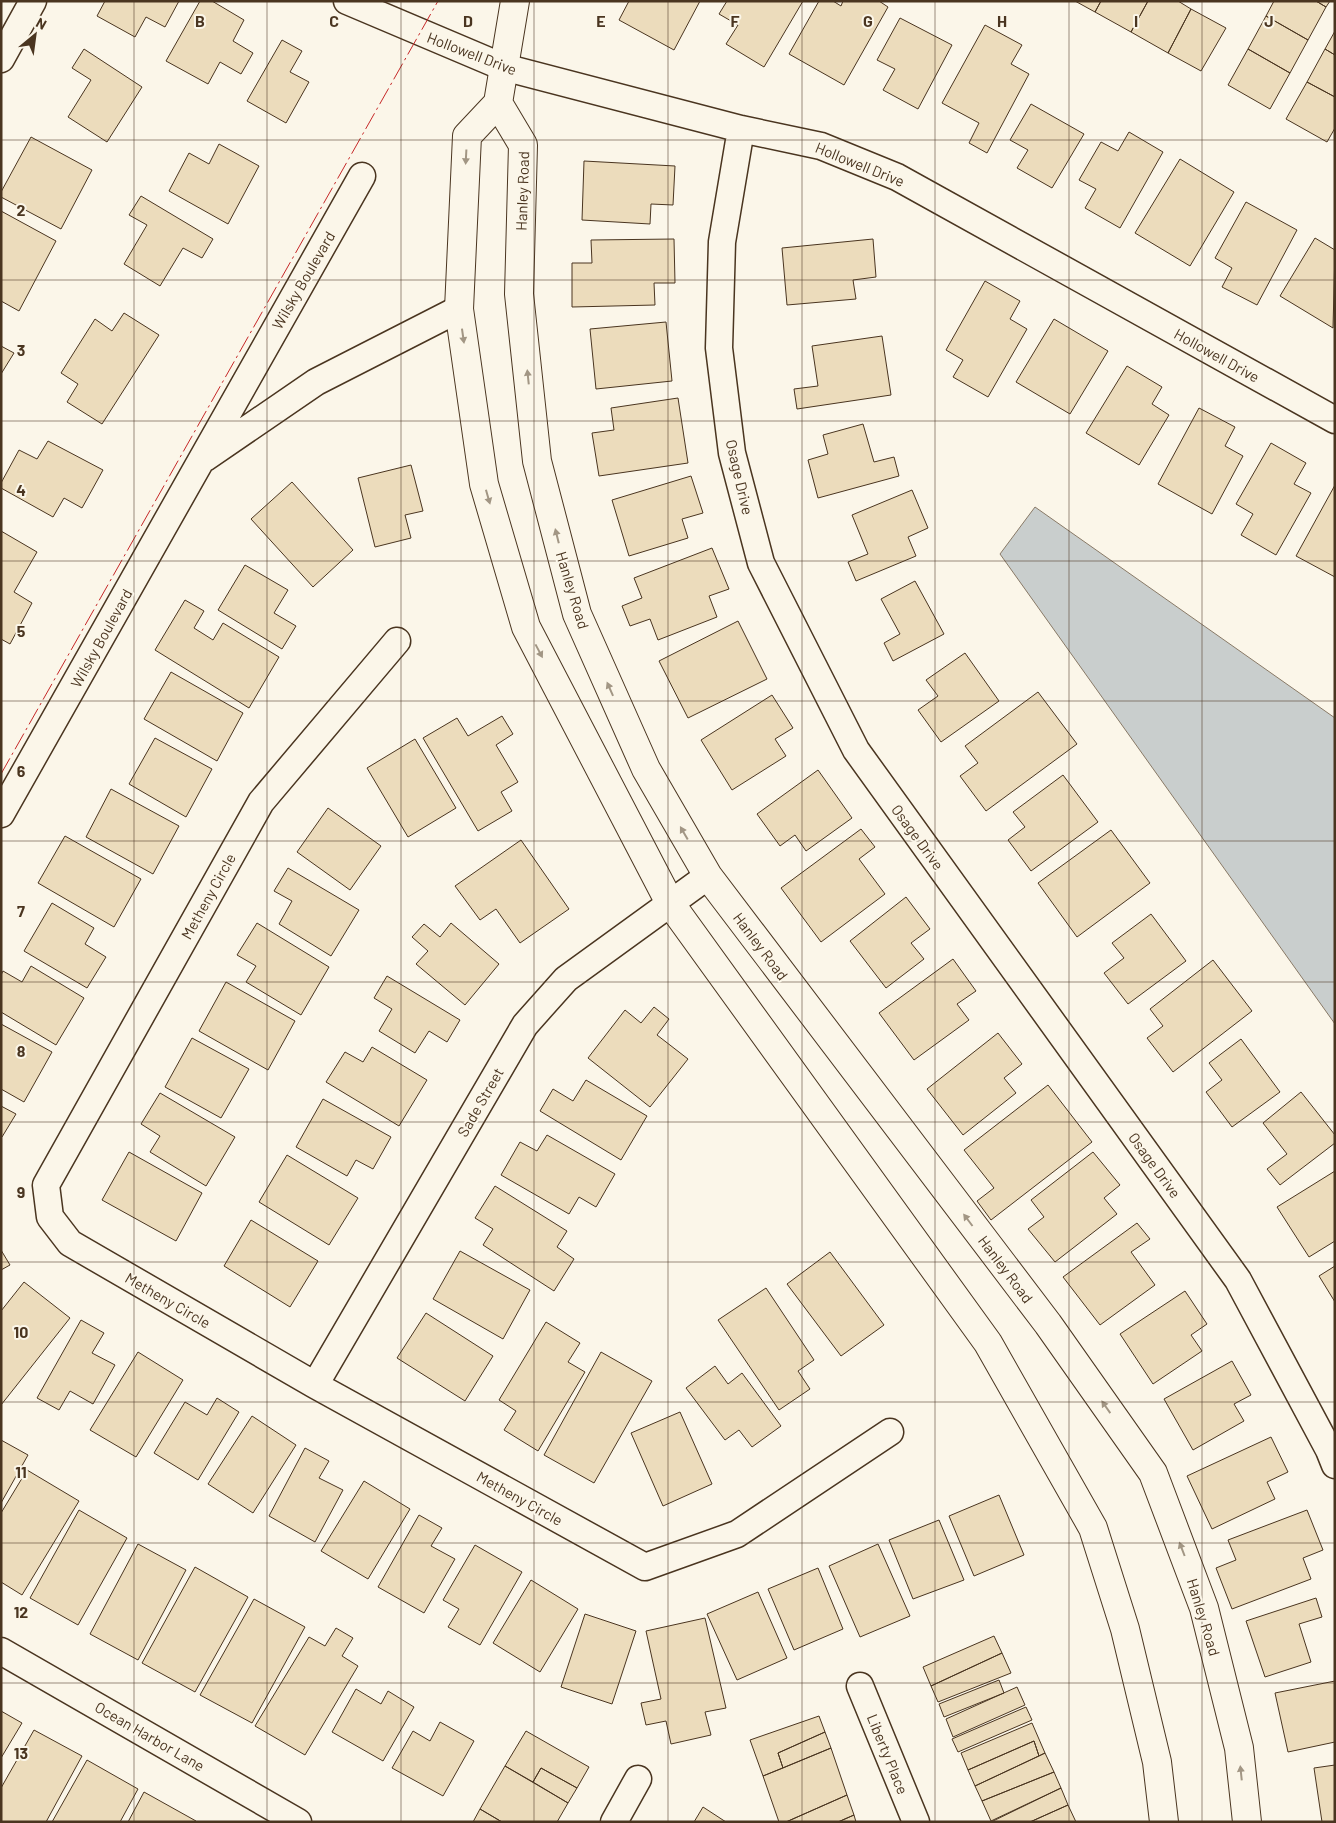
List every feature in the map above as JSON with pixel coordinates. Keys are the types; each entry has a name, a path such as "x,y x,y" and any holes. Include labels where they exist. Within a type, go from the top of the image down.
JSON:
{"main road":[{"path":"515,1 498,103 467,136 459,309 484,484 526,627 670,903 988,1343 1093,1528 1125,1629 1155,1753 1164,1822"},
{"name":"Hanley Road","path":"498,103 523,145 519,294 537,461 577,614 646,768 708,876 1048,1324 1153,1474 1204,1608 1239,1748 1247,1822"}],"street":[{"path":"1,58 33,1"},
{"name":"Hollowell Drive","path":"347,1 503,67 741,130 821,146 897,177 1335,420"},
{"name":"Osage Drive","path":"741,130 722,242 719,348 732,453 762,563 856,750 1238,1280 1329,1450 1335,1465"},
{"name":"Wilsky Boulevard","path":"1,814 362,176"},
{"name":"Wilsky Boulevard","path":"200,461 316,382 459,309"},
{"name":"Metheny Circle","path":"397,641 261,802 46,1184 50,1217 70,1243 315,1385 645,1567 737,1534 890,1432"},
{"name":"Sade Street","path":"315,1385 525,1025 566,979 708,876"},
{"name":"Ocean Harbor Lane","path":"1,1651 298,1822"},
{"name":"Liberty Place","path":"860,1686 916,1822"},
{"path":"614,1822 638,1778"}],"shaded area":[{"path":"1035,507 1335,718 1335,1024 1000,554"}],"building":[{"path":"105,1 179,1 165,27 146,17 135,37 97,16"},
{"path":"200,1 212,1 244,20 233,41 253,53 241,74 220,62 208,84 166,61"},
{"path":"629,1 700,1 674,50 619,20"},
{"path":"727,1 803,1 764,67 726,44 738,25 719,14"},
{"path":"819,1 833,1 841,6 843,1 879,1 888,7 844,85 789,54"},
{"path":"1075,1 1101,1 1095,12"},
{"path":"1101,1 1148,1 1131,32 1095,12"},
{"path":"1148,1 1178,1 1191,9 1168,53 1131,32"},
{"path":"1274,1 1316,1 1326,7 1308,40 1266,16"},
{"path":"1316,1 1330,1 1326,7"},
{"path":"1191,9 1226,28 1201,71 1168,53"},
{"path":"1266,16 1308,40 1290,73 1248,49"},
{"path":"900,18 952,45 918,109 883,90 895,69 877,60"},
{"path":"985,25 1022,45 1011,64 1029,74 987,153 969,143 979,123 942,103"},
{"path":"1335,31 1335,55 1325,49"},
{"path":"282,40 302,51 290,72 309,82 286,123 247,101"},
{"path":"84,49 142,87 107,142 68,117 91,80 72,68"},
{"path":"1248,49 1290,73 1270,109 1228,85"},
{"path":"1325,49 1335,55 1335,97 1307,82"},
{"path":"1307,82 1335,97 1335,128 1327,142 1286,119"},
{"path":"1031,104 1084,134 1052,188 1017,168 1028,150 1010,140"},
{"path":"1129,132 1163,152 1120,228 1085,208 1096,189 1079,180 1101,142 1118,151"},
{"path":"31,137 92,170 61,229 1,197 1,192"},
{"path":"219,144 259,166 228,224 169,191 189,153 209,164"},
{"path":"1180,159 1234,192 1190,266 1135,233"},
{"path":"584,161 675,166 673,205 651,204 650,224 582,220"},
{"path":"141,196 213,239 202,258 183,248 160,286 124,264 147,225 129,215"},
{"path":"1246,202 1297,230 1257,305 1222,287 1232,268 1215,258"},
{"path":"1,211 56,241 19,311 1,301"},
{"path":"1315,238 1335,250 1333,328 1280,296"},
{"path":"674,239 675,283 654,283 655,305 572,307 572,263 592,263 591,240"},
{"path":"873,239 876,277 853,280 856,299 787,305 782,248"},
{"path":"985,281 1020,301 1010,319 1027,329 988,397 953,377 963,360 946,350"},
{"path":"124,313 159,335 102,424 67,402 78,384 61,373 95,319 112,331"},
{"path":"1054,319 1108,351 1070,414 1016,382"},
{"path":"666,322 672,381 596,389 590,329"},
{"path":"882,336 891,395 797,409 794,389 818,386 812,346"},
{"path":"1,346 14,353 1,374"},
{"path":"1127,366 1162,387 1152,404 1169,415 1139,465 1086,433"},
{"path":"678,398 688,463 599,476 592,433 614,430 611,408"},
{"path":"1199,408 1235,427 1225,446 1243,456 1212,514 1158,484"},
{"path":"863,424 874,462 894,457 899,476 818,498 808,460 828,454 823,435"},
{"path":"48,441 103,470 82,508 64,498 53,517 1,488 1,483 19,450 37,459"},
{"path":"1271,443 1306,463 1294,484 1311,493 1276,555 1241,535 1253,514 1236,504"},
{"path":"411,465 423,511 405,515 411,538 375,547 358,478"},
{"path":"691,476 703,513 682,519 688,538 629,556 612,500"},
{"path":"292,482 353,550 313,587 251,519"},
{"path":"1335,485 1335,577 1296,556"},
{"path":"912,490 928,528 908,537 916,556 856,581 848,562 868,554 852,515"},
{"path":"1,531 37,552 14,592 32,603 10,644 1,639"},
{"path":"712,548 729,589 709,596 717,617 658,640 650,619 630,626 622,606 642,598 634,578"},
{"path":"245,565 288,590 274,613 296,626 282,649 218,610"},
{"path":"915,581 944,634 893,661 884,643 900,634 881,599"},
{"path":"185,600 204,611 194,628 213,640 223,623 279,657 249,708 155,650"},
{"path":"738,621 767,679 688,718 659,661"},
{"path":"965,653 999,701 941,742 918,710 938,696 926,680"},
{"path":"171,672 243,713 217,761 144,719"},
{"path":"1038,692 1077,744 986,811 960,776 978,763 965,746"},
{"path":"772,695 793,728 775,739 786,756 732,790 701,740"},
{"path":"502,716 513,734 496,745 518,782 501,792 512,811 478,831 423,738 457,718 468,736"},
{"path":"155,738 212,769 186,817 129,784"},
{"path":"415,739 456,808 408,837 367,768"},
{"path":"818,770 852,818 806,851 795,835 780,846 757,814"},
{"path":"1063,775 1098,822 1031,871 1008,840 1025,827 1013,812"},
{"path":"111,789 179,826 153,874 86,837"},
{"path":"328,808 381,846 350,890 297,852"},
{"path":"861,829 875,847 859,859 885,894 821,942 781,888"},
{"path":"1111,830 1150,883 1077,937 1038,883"},
{"path":"65,836 141,879 114,927 38,883"},
{"path":"521,840 569,909 520,943 496,909 480,920 455,886"},
{"path":"288,868 359,910 331,956 279,924 292,901 274,891"},
{"path":"906,897 930,929 911,943 924,959 886,988 850,941"},
{"path":"52,903 94,928 85,944 106,957 87,988 24,951"},
{"path":"1151,914 1186,961 1128,1004 1104,973 1124,958 1112,943"},
{"path":"257,923 329,967 301,1015 246,982 256,966 237,955"},
{"path":"451,923 499,964 465,1005 416,964 428,951 412,937 424,924 440,937"},
{"path":"953,959 976,991 957,1004 969,1020 914,1060 879,1013"},
{"path":"1213,960 1252,1011 1173,1072 1147,1038 1163,1026 1150,1009"},
{"path":"31,966 84,998 56,1045 1,1012 1,975 3,971 22,982"},
{"path":"387,976 460,1020 447,1042 429,1031 415,1053 379,1031 392,1009 374,998"},
{"path":"226,982 295,1021 268,1070 199,1031"},
{"path":"654,1007 669,1019 657,1035 688,1059 650,1107 588,1058 625,1010 641,1023"},
{"path":"1,1024 52,1052 24,1102 1,1089"},
{"path":"998,1033 1022,1064 1004,1078 1016,1093 963,1135 927,1089"},
{"path":"192,1038 249,1069 221,1118 165,1087"},
{"path":"1241,1039 1280,1092 1232,1127 1206,1092 1222,1080 1209,1063"},
{"path":"372,1047 427,1080 399,1126 326,1082 345,1052 363,1062"},
{"path":"586,1080 647,1116 621,1160 540,1111 553,1089 573,1101"},
{"path":"1048,1085 1092,1142 991,1220 977,1201 994,1188 964,1150"},
{"path":"1301,1092 1335,1135 1335,1143 1280,1185 1267,1169 1287,1154 1263,1123"},
{"path":"160,1093 235,1137 206,1186 150,1152 160,1136 141,1124"},
{"path":"323,1099 391,1137 373,1169 356,1160 347,1176 296,1147"},
{"path":"1,1106 16,1114 2,1137 1,1136"},
{"path":"547,1135 615,1174 596,1207 579,1197 569,1214 501,1175 520,1142 537,1151"},
{"path":"129,1152 202,1193 176,1241 102,1200"},
{"path":"1093,1152 1120,1185 1104,1198 1117,1214 1055,1262 1028,1229 1044,1217 1031,1200"},
{"path":"287,1155 358,1198 329,1245 259,1202"},
{"path":"1335,1171 1335,1241 1309,1257 1277,1207"},
{"path":"495,1186 567,1231 557,1247 574,1259 554,1291 483,1245 493,1229 475,1218"},
{"path":"251,1220 318,1261 290,1307 224,1266"},
{"path":"1137,1223 1150,1239 1131,1252 1155,1285 1100,1325 1063,1277"},
{"path":"1,1250 10,1265 1,1270"},
{"path":"460,1251 530,1290 503,1339 433,1299"},
{"path":"830,1252 884,1325 841,1356 787,1284"},
{"path":"1335,1266 1335,1302 1319,1276"},
{"path":"24,1282 70,1318 1,1405 1,1311"},
{"path":"766,1288 814,1360 798,1371 810,1389 779,1410 718,1320"},
{"path":"1185,1291 1207,1324 1191,1335 1202,1351 1153,1384 1120,1334"},
{"path":"426,1313 493,1356 465,1401 397,1358"},
{"path":"81,1320 104,1333 92,1353 115,1365 93,1404 70,1391 59,1410 37,1398"},
{"path":"546,1322 580,1343 568,1362 585,1372 538,1451 504,1430 516,1411 499,1400"},
{"path":"138,1352 183,1380 136,1457 90,1430"},
{"path":"601,1352 652,1381 594,1483 544,1455"},
{"path":"1232,1361 1251,1395 1234,1404 1244,1421 1193,1450 1164,1399"},
{"path":"715,1366 728,1384 742,1373 781,1426 752,1447 739,1430 725,1440 686,1388"},
{"path":"217,1398 239,1412 198,1480 154,1453 185,1402 207,1415"},
{"path":"680,1412 712,1484 663,1506 631,1433"},
{"path":"252,1416 296,1445 253,1513 208,1484"},
{"path":"1271,1437 1288,1472 1267,1482 1275,1499 1212,1529 1187,1476"},
{"path":"1,1440 28,1455 1,1503"},
{"path":"305,1448 329,1461 319,1478 343,1490 315,1542 269,1516"},
{"path":"27,1470 79,1501 22,1595 1,1582 1,1513"},
{"path":"364,1481 410,1509 368,1579 321,1551"},
{"path":"999,1495 1024,1555 974,1576 949,1516"},
{"path":"79,1510 127,1538 78,1625 30,1598"},
{"path":"1307,1510 1323,1550 1303,1558 1311,1579 1232,1609 1216,1568 1236,1560 1228,1540"},
{"path":"419,1515 442,1528 431,1546 455,1559 424,1613 378,1587"},
{"path":"939,1520 964,1580 913,1599 889,1540"},
{"path":"138,1544 186,1570 138,1660 90,1634"},
{"path":"878,1544 910,1616 860,1637 829,1566"},
{"path":"475,1545 522,1572 480,1645 448,1627 459,1609 443,1600"},
{"path":"195,1567 248,1597 195,1692 142,1663"},
{"path":"818,1568 843,1629 794,1650 768,1589"},
{"path":"531,1580 578,1609 540,1672 493,1643"},
{"path":"758,1592 787,1658 737,1680 707,1614"},
{"path":"1316,1598 1322,1617 1299,1624 1311,1662 1265,1677 1246,1621"},
{"path":"254,1599 305,1627 252,1723 200,1695"},
{"path":"585,1614 636,1631 612,1704 561,1687"},
{"path":"705,1618 726,1708 705,1712 711,1735 671,1744 666,1721 646,1725 641,1703 661,1699 646,1631"},
{"path":"336,1628 353,1638 342,1656 358,1666 305,1755 255,1726 309,1637 325,1646"},
{"path":"994,1636 1002,1653 931,1686 923,1667"},
{"path":"1002,1653 1011,1673 938,1702 931,1686"},
{"path":"999,1680 1004,1693 944,1717 939,1704"},
{"path":"1335,1681 1335,1742 1288,1752 1275,1693"},
{"path":"1017,1687 1025,1705 953,1737 946,1719"},
{"path":"356,1689 381,1704 388,1691 414,1707 383,1761 332,1732"},
{"path":"1026,1707 1032,1720 958,1752 952,1739"},
{"path":"1,1711 22,1723 1,1758"},
{"path":"819,1716 825,1732 778,1753 783,1768 763,1776 750,1740"},
{"path":"440,1722 474,1741 443,1796 392,1768 413,1731 430,1741"},
{"path":"1032,1723 1045,1753 1039,1756 1034,1741 968,1770 961,1753"},
{"path":"34,1730 82,1756 46,1822 3,1822 1,1821 1,1788"},
{"path":"526,1731 589,1767 577,1788 541,1768 533,1782 505,1766"},
{"path":"825,1732 831,1748 783,1768 778,1753"},
{"path":"1034,1741 1039,1756 975,1786 968,1770"},
{"path":"831,1748 847,1795 786,1822 779,1822 763,1776"},
{"path":"1045,1753 1054,1772 982,1801 975,1786"},
{"path":"87,1760 138,1789 120,1822 52,1822"},
{"path":"1335,1765 1335,1822 1322,1822 1314,1768"},
{"path":"505,1766 568,1803 557,1822 502,1822 480,1809"},
{"path":"541,1768 577,1788 568,1803 533,1782"},
{"path":"1054,1772 1061,1788 991,1821 982,1801"},
{"path":"1061,1788 1068,1805 1030,1822 991,1822"},
{"path":"144,1792 196,1821 196,1822 128,1822"},
{"path":"847,1795 854,1815 838,1822 786,1822"},
{"path":"1068,1805 1076,1822 1030,1822"},
{"path":"703,1807 726,1822 694,1822"},
{"path":"480,1809 502,1822 473,1822"},
{"path":"854,1815 856,1822 838,1822"}],"power":[{"path":"1,774 438,1"}]}
